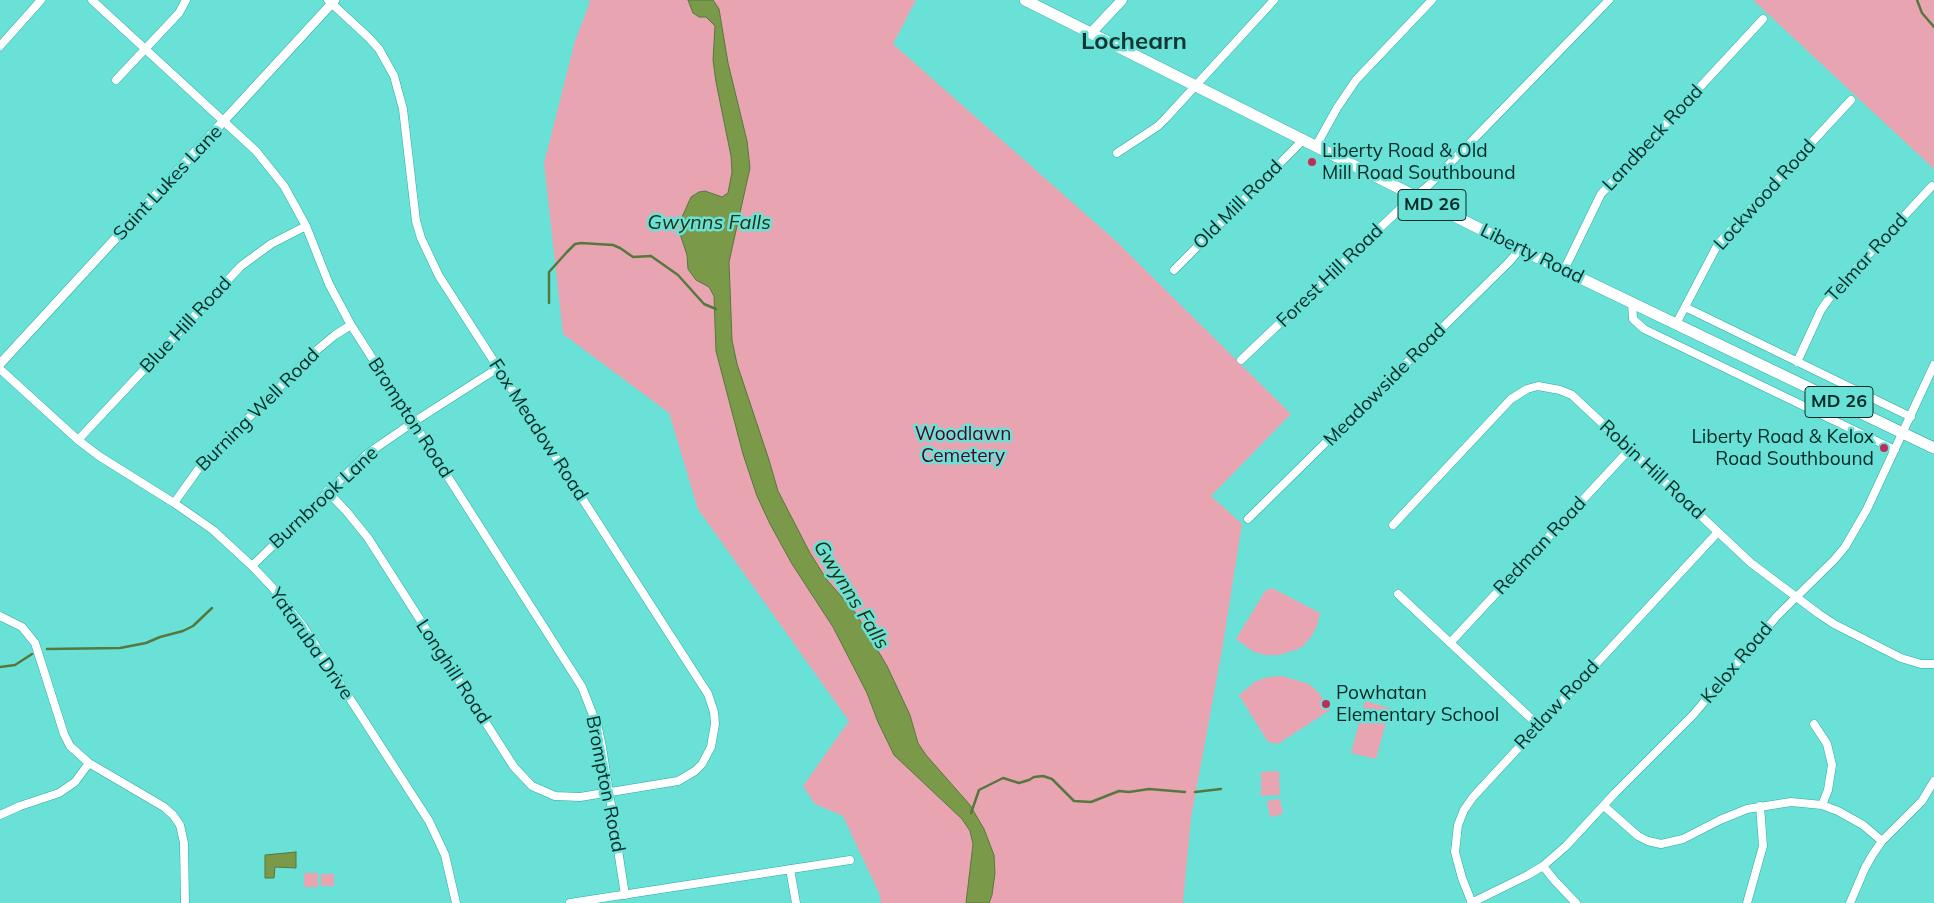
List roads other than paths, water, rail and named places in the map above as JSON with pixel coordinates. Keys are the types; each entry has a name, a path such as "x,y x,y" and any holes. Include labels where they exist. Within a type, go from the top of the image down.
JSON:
{"main road":[{"name":"Liberty Road","path":"1025,0 1044,5 1091,34 1520,249 1934,448"},
{"path":"1091,34 1122,0"}],"street":[{"path":"0,46 41,0"},
{"name":"Brompton Road","path":"92,0 256,151 284,186 306,226 329,284 351,325 582,688 598,728 610,792 625,895"},
{"path":"116,80 179,13 186,0"},
{"path":"1117,153 1158,126 1274,0"},
{"path":"1316,146 1337,108 1356,80 1432,0"},
{"name":"Forest Hill Road","path":"1242,360 1430,185 1609,0"},
{"name":"Saint Lukes Lane","path":"0,364 225,121 332,1"},
{"name":"Fox Meadow Road","path":"332,1 379,49 394,76 403,109 413,201 421,238 439,276 708,694 714,712 714,735 711,747 702,764 695,771 678,781 610,792"},
{"name":"Landbeck Road","path":"1564,270 1601,194 1763,19"},
{"name":"Lockwood Road","path":"1676,324 1712,253 1726,234 1851,100"},
{"name":"Old Mill Road","path":"1174,270 1303,140"},
{"name":"Telmar Road","path":"1797,362 1821,310 1833,293 1932,186"},
{"name":"Blue Hill Road","path":"78,440 242,266 271,244 306,226"},
{"name":"Meadowside Road","path":"1248,519 1520,249"},
{"path":"1632,303 1633,319 1644,329 1895,450"},
{"path":"1685,307 1910,417"},
{"name":"Burning Well Road","path":"174,503 202,464 317,350 351,325"},
{"name":"Kelox Road","path":"1471,903 1543,866 1572,841 1693,715 1755,639 1845,547 1867,509 1934,365"},
{"name":"Yataruba Drive","path":"0,368 78,440 121,471 174,503 213,530 252,566 288,606 303,626 429,821 445,855 456,903"},
{"name":"Burnbrook Lane","path":"252,566 367,454 498,368"},
{"name":"Robin Hill Road","path":"1393,525 1511,399 1527,389 1538,386 1550,387 1572,395 1751,563 1834,624 1901,658 1921,664 1934,664"},
{"name":"Redman Road","path":"1450,643 1629,450"},
{"name":"Longhill Road","path":"327,491 368,538 514,767 523,778 532,786 555,796 580,797 610,792"},
{"name":"Retlaw Road","path":"1471,903 1456,859 1458,825 1464,810 1483,784 1718,532"},
{"path":"1398,594 1538,725"},
{"path":"0,616 22,627 35,643 64,734 70,746 88,762 164,807 180,824 184,843 185,903"},
{"path":"1814,724 1827,744 1832,765 1831,776 1822,805"},
{"path":"0,815 64,790 75,782 88,762"},
{"path":"1850,903 1865,868 1882,841 1922,801 1934,781"},
{"path":"1604,806 1638,836 1660,844 1683,839 1734,814 1760,806 1791,802 1822,805 1850,816 1882,841"},
{"path":"1747,903 1763,846 1760,806"},
{"path":"570,903 850,860"},
{"path":"1543,866 1555,882 1576,903"},
{"path":"790,869 796,903"}],"water":[{"name":"Gwynns Falls","path":"688,0 713,0 719,9 728,63 747,141 750,168 729,262 732,340 737,364 778,491 810,553 827,580 855,612 887,666 910,715 918,743 926,755 970,805 984,829 994,855 995,873 989,903 966,903 973,844 970,831 962,819 894,755 867,693 833,627 792,564 770,524 757,496 743,454 716,351 714,296 709,287 696,280 688,269 687,255 680,234 682,217 691,197 705,191 722,197 728,193 732,172 731,156 713,60 715,26 706,17 699,17 693,13"},
{"path":"296,852 296,868 275,867 274,878 265,878 265,855"}],"waterway":[{"path":"1917,0 1922,13 1934,27"},
{"path":"549,303 549,272 575,244 581,243 613,245 633,257 651,256 678,275 704,304 716,309"},
{"path":"47,649 120,648 146,643 193,626 212,608"},
{"path":"0,667 15,665 32,654"},
{"path":"971,813 979,790 1003,778 1019,783 1034,777 1043,776 1052,779 1074,801 1091,802 1119,791 1129,792 1149,789 1185,792"},
{"path":"1195,792 1221,789"}],"place":[{"name":"Liberty Road & Old Mill Road Southbound","path":"1312,162"},
{"name":"Liberty Road & Kelox Road Southbound","path":"1884,448"},
{"name":"Powhatan Elementary School","path":"1326,704"}],"district":[{"name":"Lochearn","path":"1134,42"}],"park label":[{"name":"Woodlawn Cemetery","path":"963,445"}]}
